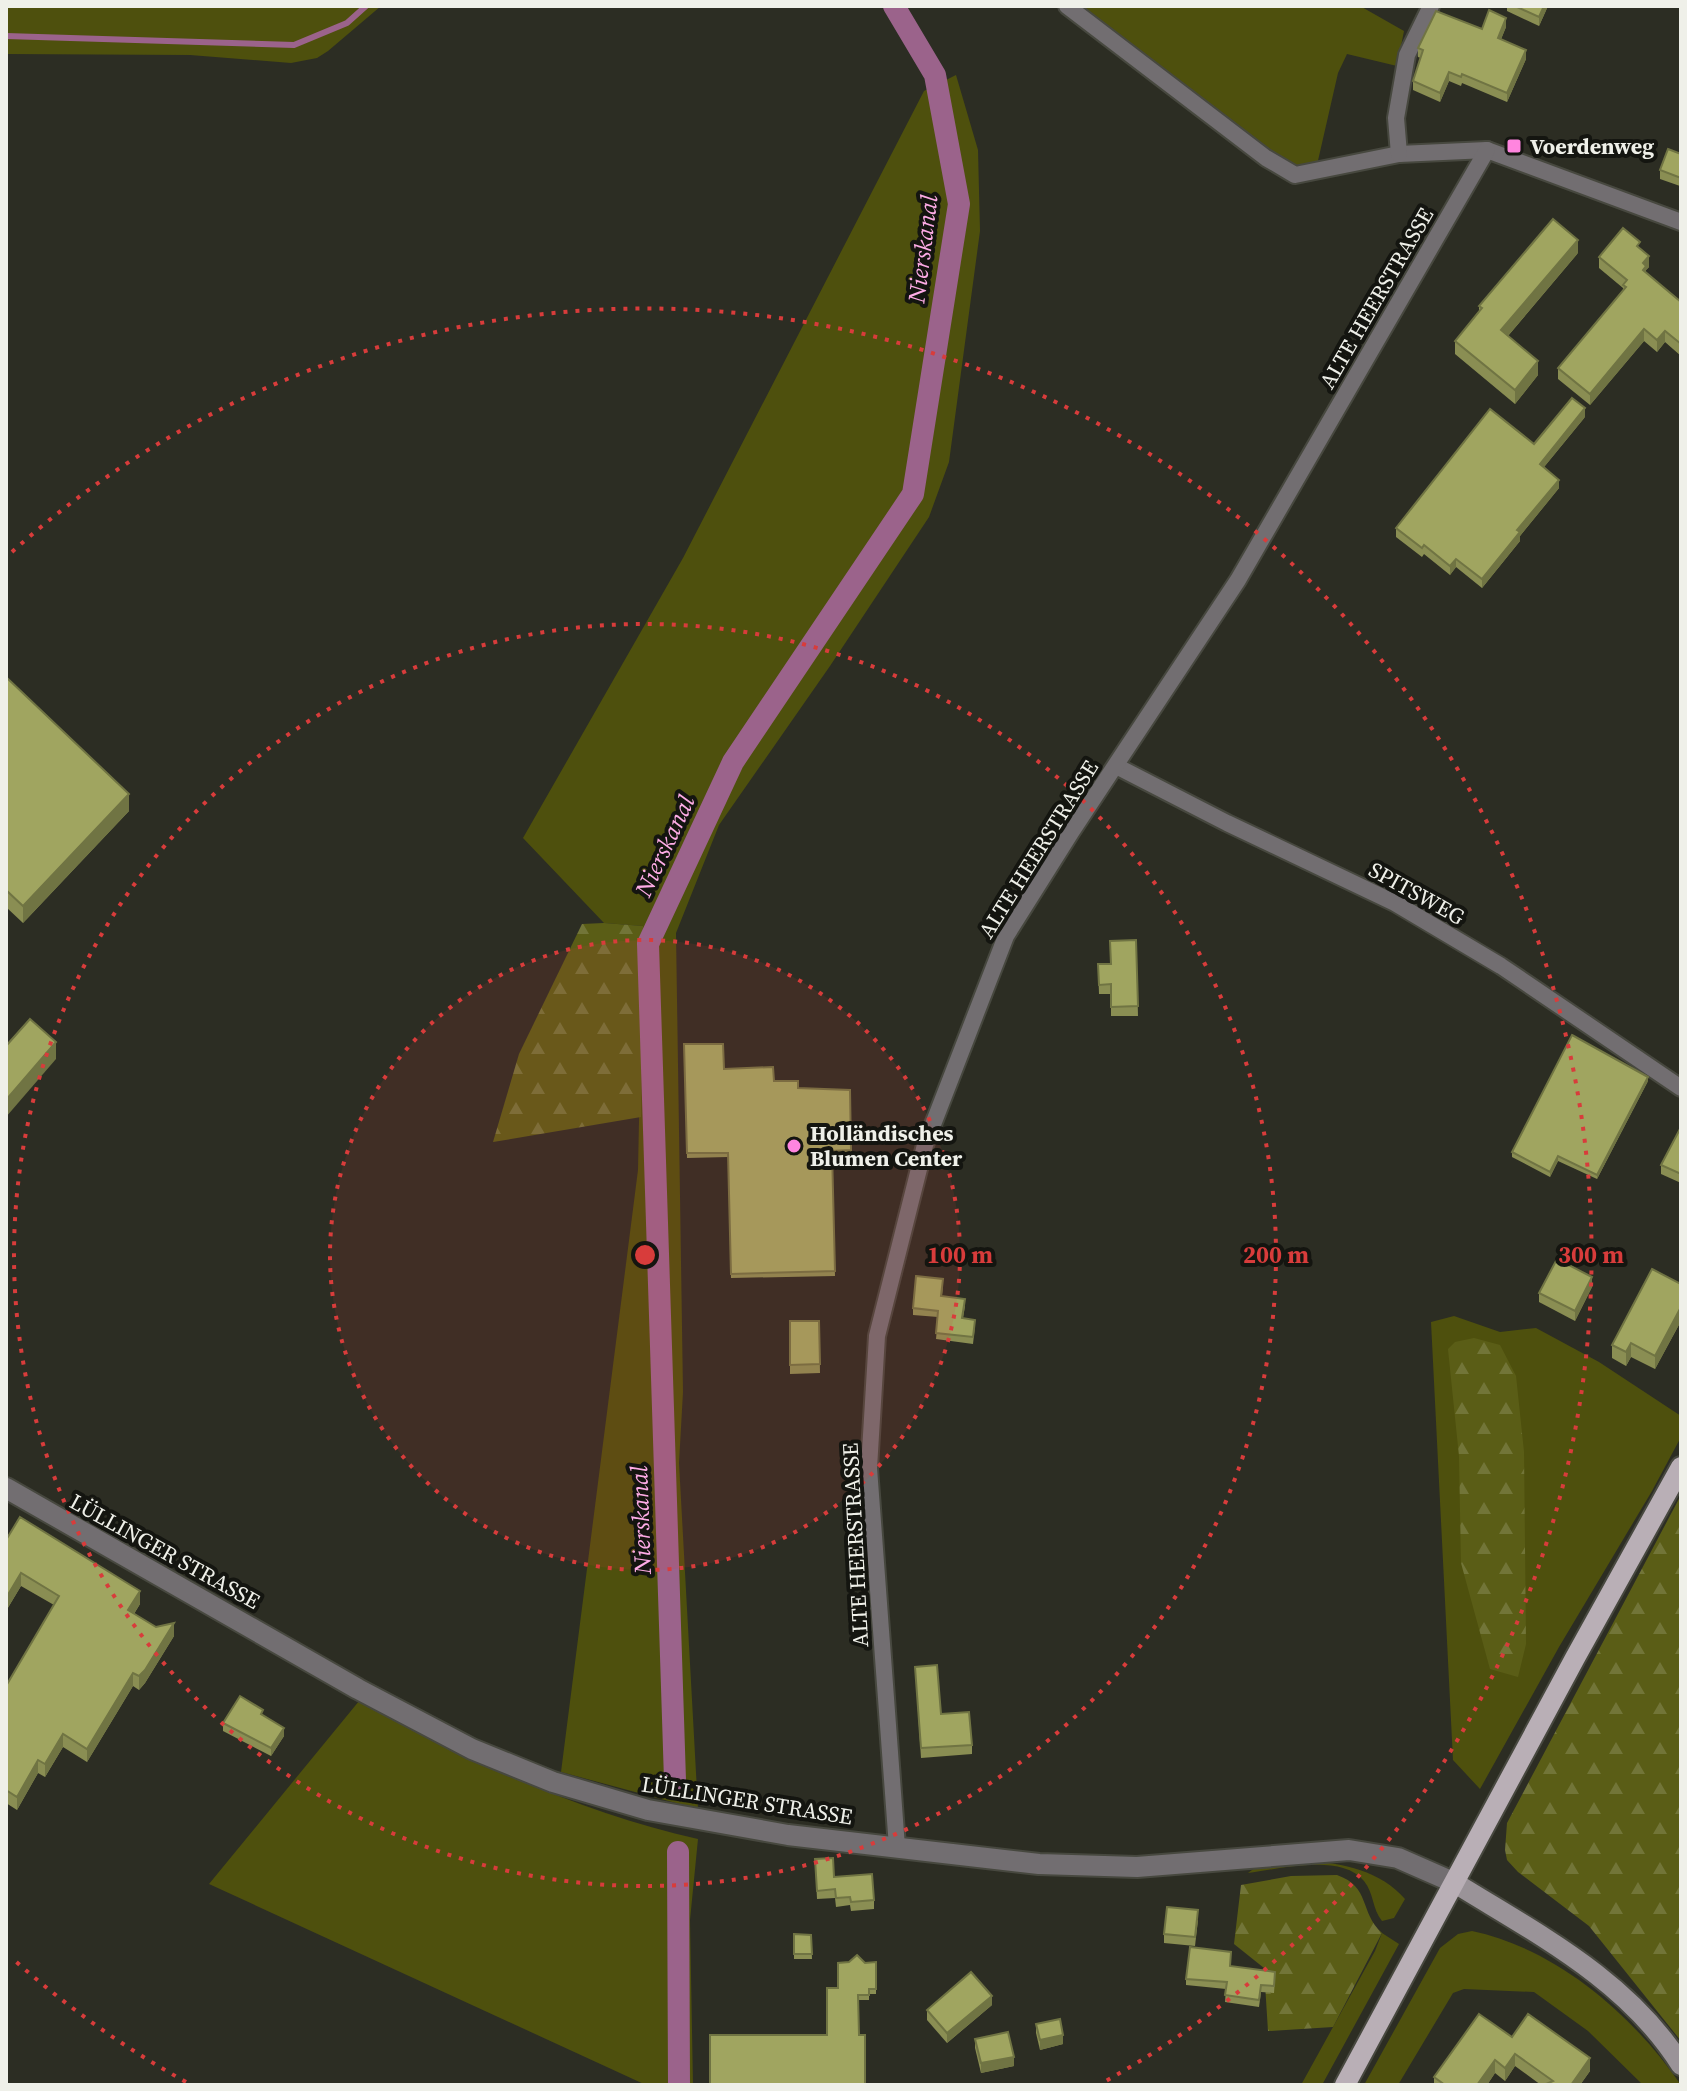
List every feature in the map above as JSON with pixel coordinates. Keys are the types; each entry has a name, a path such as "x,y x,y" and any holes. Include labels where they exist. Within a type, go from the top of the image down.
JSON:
{"main road":[{"path":"1345,2085 1681,1467"},
{"path":"1455,1883 1593,1970 1621,1992 1681,2065"}],"street":[{"path":"1067,6 1266,158 1295,175 1399,154 1487,150 1681,222"},
{"path":"1399,154 1396,118 1407,55 1431,6"},
{"name":"ALTE HEERSTRASSE","path":"897,1847 869,1468 877,1336 925,1145 1006,936 1238,580 1487,150"},
{"name":"SPITSWEG","path":"1116,766 1395,903 1501,966 1681,1088"},
{"name":"LÜLLINGER STRASSE","path":"6,1488 472,1749 553,1782 648,1810 788,1835 1039,1864 1137,1867 1349,1850 1398,1858 1455,1883"}],"shaded area":[{"path":"6,6 381,6 317,58 291,63 190,55 6,54"},
{"path":"1074,6 1360,6 1404,31 1397,66 1347,54 1338,73 1317,165 1293,168 1280,163"},
{"path":"956,75 978,150 980,231 949,462 929,517 719,825 676,933 683,1392 679,1463 698,1809 561,1772 638,1170 643,926 604,923 523,838 683,558 924,91"},
{"path":"1454,1316 1500,1332 1536,1328 1599,1362 1681,1416 1681,1437 1652,1491 1559,1647 1480,1789 1453,1760 1431,1322"},
{"path":"364,1695 463,1752 530,1784 585,1806 698,1839 690,1920 693,2085 646,2085 209,1884"},
{"path":"1307,1861 1334,1864 1373,1875 1405,1899 1394,1918 1382,1921 1364,1881 1354,1872 1341,1867 1293,1866 1248,1873 1268,1864"},
{"path":"1472,1931 1534,1953 1590,1988 1640,2034 1681,2085 1643,2085 1588,2031 1534,1992 1464,1989 1453,1993 1398,2085 1364,2085 1440,1948 1458,1934"},
{"path":"1382,1933 1399,1944 1322,2085 1301,2085 1375,1951"}],"green space":[{"path":"582,924 643,926 641,1117 493,1142 519,1054"},
{"path":"1474,1338 1500,1345 1516,1376 1524,1452 1526,1644 1518,1677 1490,1669 1461,1563 1459,1456 1448,1349 1455,1342"},
{"path":"1681,1495 1681,2041 1589,1926 1518,1872 1507,1860 1505,1850 1507,1823"},
{"path":"1337,1875 1355,1886 1370,1917 1382,1933 1333,2027 1268,2031 1264,1968 1234,1944 1241,1885 1291,1876"}],"building":[{"path":"1515,6 1544,6 1539,17"},
{"path":"1489,10 1506,18 1498,38 1526,50 1507,93 1462,74 1461,77 1449,72 1440,93 1413,81 1423,50 1418,48 1436,11 1482,29"},
{"path":"1668,149 1681,154 1681,178 1660,170"},
{"path":"1553,219 1578,240 1501,330 1538,361 1515,390 1455,341 1482,308 1479,306"},
{"path":"1623,228 1640,242 1637,246 1649,256 1643,263 1646,266 1643,270 1681,302 1681,344 1665,331 1657,340 1644,329 1590,394 1558,368 1626,287 1623,285 1627,280 1599,257"},
{"path":"1572,398 1585,408 1540,464 1559,480 1517,530 1520,532 1482,579 1456,559 1450,566 1396,528 1490,409 1534,444"},
{"path":"6,677 129,794 23,906 6,890"},
{"path":"1136,940 1138,1006 1111,1007 1111,984 1099,985 1098,964 1111,964 1110,941"},
{"path":"30,1019 56,1042 6,1100 6,1046"},
{"path":"1572,1035 1648,1077 1597,1175 1558,1156 1550,1172 1512,1152"},
{"path":"684,1044 723,1044 724,1069 773,1067 774,1081 798,1081 798,1088 850,1090 851,1150 832,1151 835,1271 731,1274 728,1153 687,1153"},
{"path":"1681,1127 1681,1174 1661,1165"},
{"path":"1557,1259 1592,1277 1575,1311 1539,1293"},
{"path":"1652,1269 1681,1284 1681,1307 1655,1356 1631,1343 1626,1352 1612,1345"},
{"path":"916,1276 943,1279 941,1296 965,1299 962,1318 975,1320 973,1337 936,1333 938,1311 913,1308"},
{"path":"790,1321 819,1321 820,1364 790,1365"},
{"path":"20,1517 140,1591 128,1610 156,1627 174,1623 145,1670 139,1676 133,1673 87,1749 63,1734 45,1764 38,1760 17,1797 6,1790 6,1686 59,1596 21,1573 6,1598 6,1540"},
{"path":"937,1665 941,1714 969,1712 972,1745 921,1748 915,1667"},
{"path":"240,1696 284,1728 271,1748 223,1723"},
{"path":"833,1858 834,1877 872,1874 874,1900 851,1902 850,1897 836,1898 835,1889 817,1891 815,1859"},
{"path":"1167,1907 1198,1910 1195,1937 1164,1934"},
{"path":"794,1934 811,1935 812,1954 794,1954"},
{"path":"1190,1947 1231,1952 1230,1966 1275,1972 1274,1986 1261,1985 1259,2000 1225,1995 1227,1982 1186,1979"},
{"path":"857,1955 865,1963 876,1962 876,1989 869,1989 869,1995 858,1995 859,2035 865,2035 865,2085 710,2085 710,2035 827,2035 827,1988 838,1988 838,1963 849,1962"},
{"path":"971,1972 992,1996 947,2033 927,2010"},
{"path":"1479,2014 1512,2037 1528,2014 1590,2058 1571,2085 1544,2085 1553,2081 1515,2054 1505,2068 1495,2060 1477,2085 1445,2085 1434,2077"},
{"path":"1060,2019 1063,2035 1040,2040 1036,2024"},
{"path":"1008,2032 1014,2057 981,2063 975,2039"}],"waterway":[{"path":"6,36 294,45 347,23 366,6"},
{"name":"Nierskanal","path":"675,1780 648,944 733,762 913,494 959,204 935,75 894,6"},
{"name":"Nierskanal","path":"678,1852 679,2085"}],"place":[{"name":"Voerdenweg","path":"1514,146"},
{"name":"Holländisches Blumen Center","path":"794,1146"}]}
